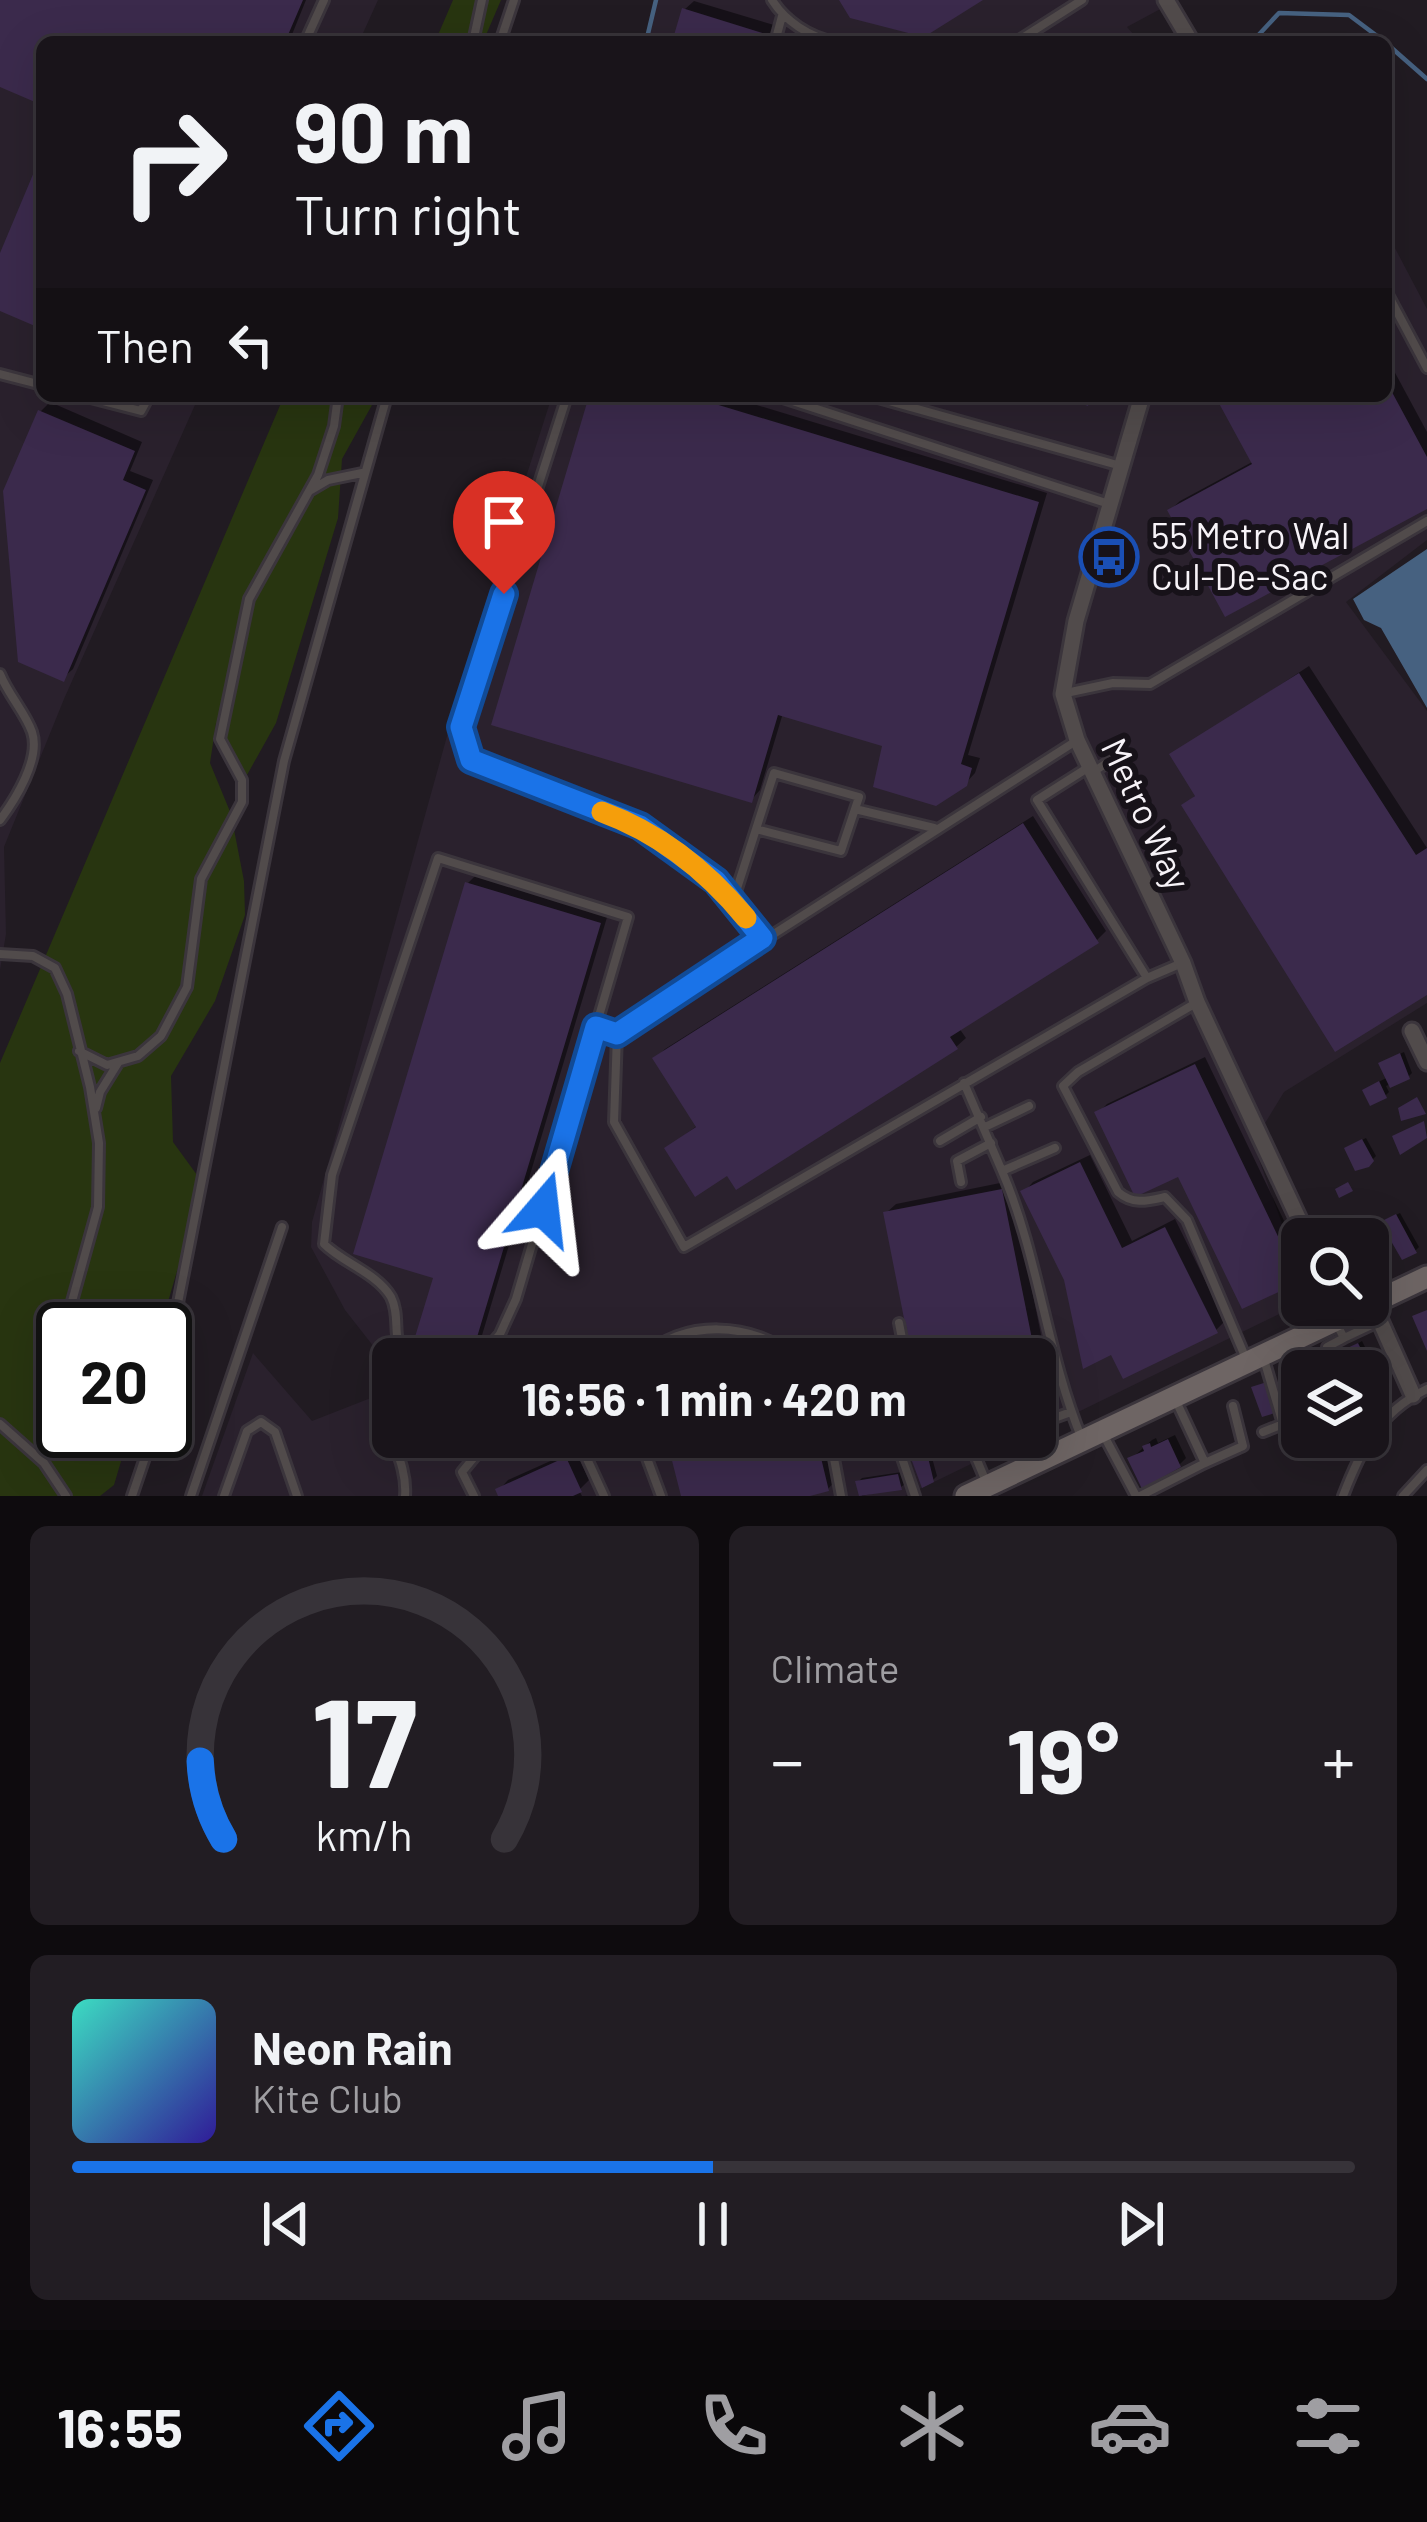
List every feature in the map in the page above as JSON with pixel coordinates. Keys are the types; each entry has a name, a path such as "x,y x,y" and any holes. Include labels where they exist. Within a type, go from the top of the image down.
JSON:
{"main road":[{"path":"1389,1303 1427,1277"},
{"path":"966,1496 1255,1358 1334,1326"}],"street":[{"path":"1166,0 1187,36"},
{"name":"Metro Way","path":"1140,402 1076,621 1063,694 1090,770 1184,963 1197,1002 1298,1218"},
{"path":"1412,1031 1427,1062"},
{"path":"1384,1326 1420,1392"}],"lane":[{"path":"308,36 324,0"},
{"path":"474,36 482,0"},
{"path":"502,36 514,0"},
{"path":"772,0 782,16 813,36"},
{"path":"1025,36 1082,0"},
{"path":"777,36 782,16"},
{"path":"1392,302 1427,368"},
{"path":"0,374 36,383"},
{"path":"106,402 141,411 146,402"},
{"path":"80,1051 107,1065 138,1056 161,1036 187,987 201,879 242,802 242,780 220,739 249,599 309,490 334,426 337,402"},
{"path":"178,1302 284,760 385,402"},
{"path":"565,402 461,727 471,760 640,826 716,881 762,938"},
{"path":"795,402 1110,505"},
{"path":"892,402 1121,466"},
{"path":"309,490 328,480 362,473"},
{"path":"1063,694 1113,683 1150,685 1427,521"},
{"path":"0,674 34,735 15,800 0,820"},
{"path":"617,1034 1077,740"},
{"path":"1124,752 1037,800 1147,978"},
{"path":"733,902 756,829 774,773 859,797 842,851 756,829"},
{"path":"855,809 934,829"},
{"path":"395,1338 391,1297 324,1244 332,1175 438,858 628,916 517,1300 497,1338"},
{"path":"0,954 33,956 55,968 67,994 94,1115 99,1143 98,1207 72,1302"},
{"path":"617,1034 614,1122 684,1247 1147,978 1184,963"},
{"path":"1197,1002 1063,1086 1118,1192 1126,1199 1144,1202 1166,1197 1187,1220 1283,1424 1263,1432"},
{"path":"596,1027 617,1034"},
{"path":"94,1115 100,1092 119,1062"},
{"path":"964,1083 1016,1204 1071,1412 1138,1496 1243,1446 1233,1406"},
{"path":"940,1141 1029,1106"},
{"path":"961,1182 957,1160 992,1143"},
{"path":"1002,1171 1055,1148"},
{"path":"191,1496 282,1226"},
{"path":"899,1323 902,1338"},
{"path":"667,1338 713,1327 761,1338"},
{"path":"1343,1496 1363,1445 1420,1392"},
{"path":"1174,1396 1205,1463"},
{"path":"1056,1417 1071,1412"},
{"path":"224,1496 247,1431 261,1422 275,1432 297,1496"},
{"path":"0,1424 44,1463 65,1496"},
{"path":"132,1496 145,1458"},
{"path":"398,1458 404,1496"},
{"path":"474,1458 462,1472 474,1496"},
{"path":"587,1458 604,1496"},
{"path":"647,1458 661,1496"},
{"path":"835,1458 841,1496"},
{"path":"902,1458 915,1496"},
{"path":"976,1458 988,1486"},
{"path":"1403,1496 1427,1470"}],"shaded area":[{"path":"0,0 378,0 362,36 36,36 36,402 196,402 64,699 4,847 6,934 0,970"},
{"path":"657,0 1177,0 1127,27 1135,36 648,36"},
{"path":"1392,242 1427,309 1427,540 1346,602 1427,711 1427,1003 1284,1092 1253,1143 1281,1221 1281,1313 1056,1423 1056,1338 372,1338 372,1344 345,1310 311,1247 312,1222 474,639 550,402 1392,402"},
{"path":"253,1353 312,1421 372,1398 372,1458 984,1458 905,1496 202,1496"}],"green space":[{"path":"453,0 501,0 486,36 438,36"},
{"path":"281,402 374,402 342,459 338,518 276,723 247,775 216,723 210,763 231,814 244,881 245,915 215,1001 171,1076 173,1142 197,1175 195,1210 168,1302 36,1302 36,1458 122,1458 114,1485 100,1496 0,1496 0,1063"}],"water":[{"path":"1427,549 1427,708 1381,628 1364,620 1353,599"}],"building":[{"path":"0,0 303,0 288,36 36,36 36,102 0,87"},
{"path":"839,0 983,0 926,36 850,18"},
{"path":"682,8 766,34 766,36 674,36"},
{"path":"36,167 36,326 0,311 0,253"},
{"path":"1392,392 1427,457 1427,509 1225,617 1167,510 1252,464 1218,402 1392,402"},
{"path":"587,402 709,402 1039,502 961,764 972,768 967,786 936,806 873,787 882,746 778,715 752,803 491,725"},
{"path":"38,410 135,451 123,480 146,490 64,682 18,662 3,491"},
{"path":"1299,673 1416,855 1427,848 1427,995 1335,1052 1181,805 1195,796 1169,754"},
{"path":"1023,823 1099,943 950,1037 958,1049 736,1190 727,1176 695,1197 664,1148 696,1127 652,1058"},
{"path":"465,882 601,923 477,1338 415,1337 433,1278 353,1254"},
{"path":"1400,1053 1410,1079 1390,1088 1378,1063"},
{"path":"1195,1064 1281,1243 1281,1291 1242,1309 1178,1177 1135,1197 1094,1112"},
{"path":"1379,1081 1387,1098 1370,1106 1362,1090"},
{"path":"1417,1097 1426,1114 1401,1121 1398,1108"},
{"path":"1424,1121 1427,1138 1400,1155 1392,1136"},
{"path":"1362,1139 1374,1161 1355,1171 1344,1148"},
{"path":"1080,1162 1122,1248 1165,1227 1218,1333 1123,1379 1111,1355 1083,1369 1064,1280 1020,1191"},
{"path":"1348,1182 1353,1191 1339,1198 1335,1189"},
{"path":"1002,1189 1032,1338 908,1338 883,1212"},
{"path":"1396,1214 1417,1253 1402,1260 1389,1238 1388,1218"},
{"path":"1427,1310 1427,1351 1412,1316"},
{"path":"1267,1382 1278,1412 1262,1417 1251,1387"},
{"path":"1168,1439 1181,1467 1142,1489 1127,1458 1144,1451 1142,1446"},
{"path":"566,1458 582,1492 498,1496 495,1489"},
{"path":"671,1458 821,1458 829,1491 810,1496 681,1496"},
{"path":"911,1458 928,1458 934,1482 922,1488"},
{"path":"898,1474 902,1490 859,1496 855,1481"}],"waterway":[{"path":"647,36 656,0"},
{"path":"1258,36 1279,13 1349,15 1377,36"},
{"path":"1392,48 1427,79"}],"slow traffic":[{"path":"602,812 640,826 716,881 746,918"}],"place":[{"name":"55 Metro Wal Cul-De-Sac","path":"1109,557"}],"route":[{"path":"504,594 461,727 471,760 640,826 716,881 762,938 617,1034 596,1027 543,1209"}]}
